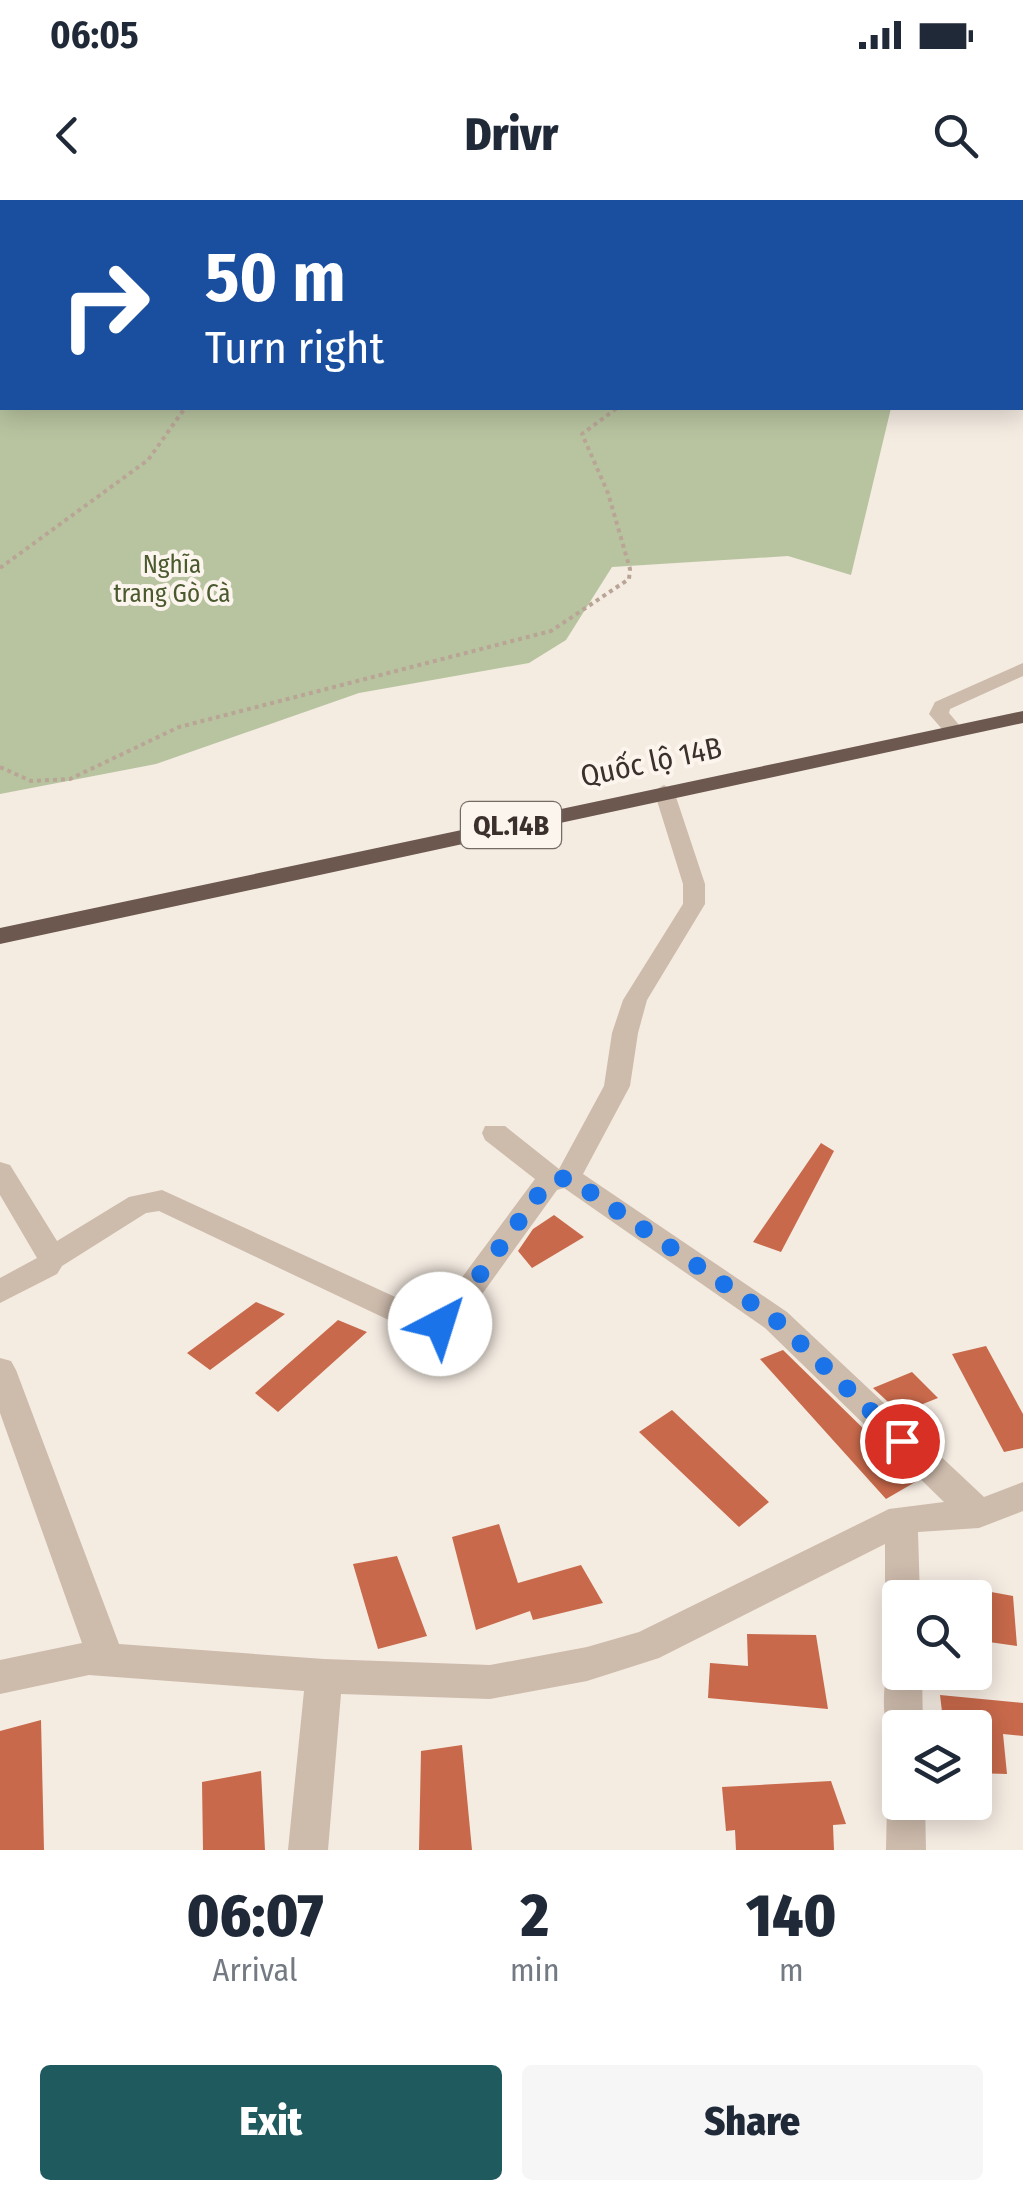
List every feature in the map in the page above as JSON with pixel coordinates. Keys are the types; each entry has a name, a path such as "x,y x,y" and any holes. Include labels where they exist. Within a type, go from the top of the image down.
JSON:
{"highway":[{"name":"Quốc lộ 14B","path":"0,936 1023,717"}],"street":[{"path":"955,732 939,714 942,706 1023,669"},
{"path":"0,1292 47,1266 52,1258 138,1204 162,1200 425,1324 446,1321 560,1178 617,1086 625,1032 635,1000 694,904 694,884 664,791"},
{"path":"494,1133 776,1320 978,1514"},
{"path":"0,1172 52,1258"},
{"path":"0,1370 106,1658"},
{"path":"0,1677 106,1658 324,1676 490,1682 588,1664 646,1646 901,1518 978,1514 1023,1496"},
{"path":"901,1518 902,1580"},
{"path":"308,1850 324,1676"},
{"path":"906,1820 906,1850"}],"path":[{"path":"0,568 148,460 184,410"},
{"path":"0,767 47,784 70,779 179,727 551,631 611,594 629,578 630,569 608,493 582,434 614,410"}],"green space":[{"name":"Nghĩa trang Gò Cà","path":"0,410 891,410 851,575 788,556 612,567 566,640 529,663 359,693 156,764 0,794"}],"building":[{"path":"821,1143 834,1151 781,1252 753,1242"},
{"path":"554,1215 584,1237 532,1268 518,1251 533,1229"},
{"path":"256,1302 285,1314 210,1370 187,1353"},
{"path":"338,1320 367,1332 278,1412 255,1393"},
{"path":"986,1346 1023,1414 1023,1448 1004,1452 952,1354"},
{"path":"783,1350 917,1481 886,1499 760,1359"},
{"path":"912,1372 938,1398 900,1413 873,1388"},
{"path":"672,1410 769,1502 739,1527 639,1432"},
{"path":"499,1524 518,1583 581,1565 603,1603 533,1620 530,1611 476,1630 452,1537"},
{"path":"397,1556 427,1636 378,1649 353,1564"},
{"path":"992,1592 1013,1596 1017,1646 992,1642"},
{"path":"747,1634 816,1635 828,1709 708,1698 710,1663 748,1666"},
{"path":"940,1695 1023,1703 1023,1736 1003,1734 1007,1774 992,1774 992,1710 942,1710"},
{"path":"41,1720 44,1850 0,1850 0,1731"},
{"path":"462,1745 472,1850 419,1850 421,1751"},
{"path":"261,1771 265,1850 203,1850 202,1782"},
{"path":"831,1781 846,1824 833,1825 834,1850 736,1850 735,1830 726,1831 722,1787"}],"route":[{"path":"440,1324 547,1183 568,1177 752,1301 902,1441"}]}
